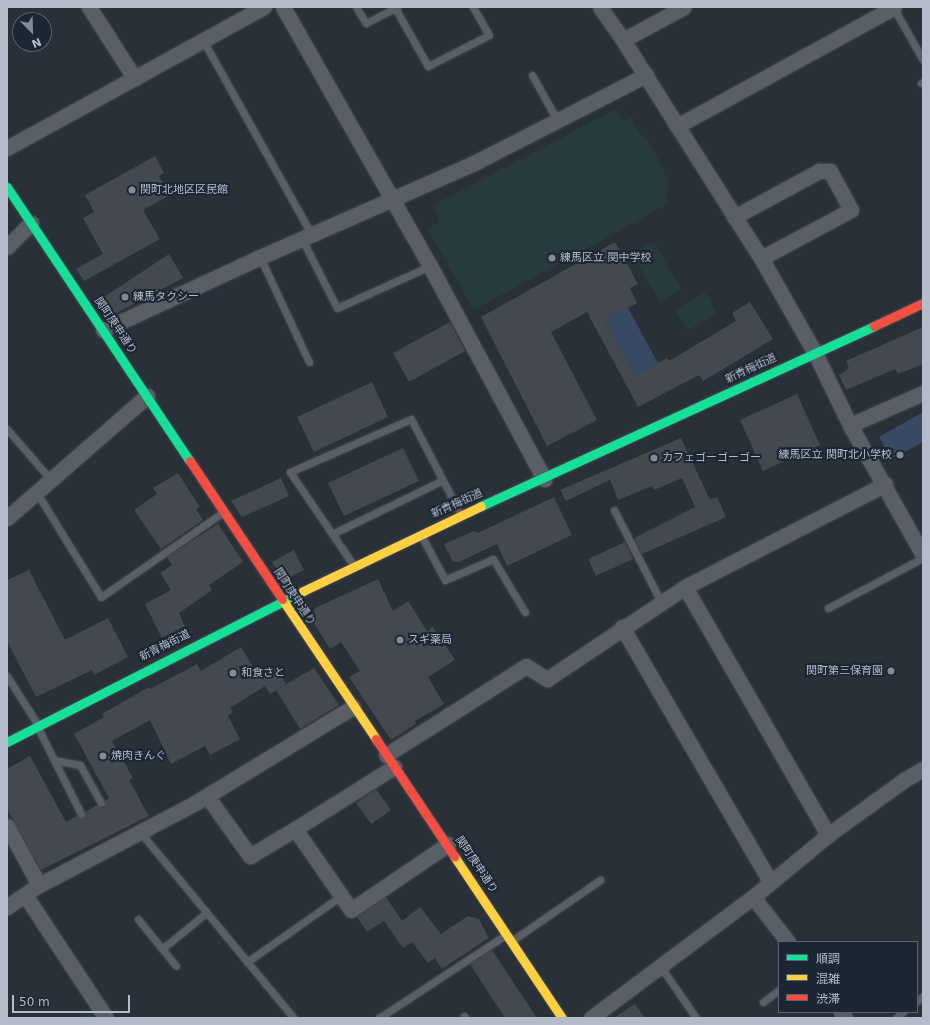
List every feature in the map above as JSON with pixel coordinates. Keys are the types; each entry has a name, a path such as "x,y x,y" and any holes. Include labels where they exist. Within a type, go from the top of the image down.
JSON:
{"main road":[{"name":"関町庚申通り","path":"7,187 281,600 448,844 562,1018"},
{"name":"新青梅街道","path":"7,742 281,600 353,565 923,303"}],"street":[{"path":"90,7 135,79"},
{"path":"7,148 204,42 264,7"},
{"path":"283,7 430,266 544,478"},
{"path":"600,7 646,75 761,258 815,353 850,425 923,555"},
{"path":"623,40 684,7"},
{"path":"677,126 894,7"},
{"path":"103,330 260,257 476,162 646,75"},
{"path":"734,217 819,171 830,171 851,210 761,258"},
{"path":"7,246 31,223"},
{"path":"850,425 923,393"},
{"path":"7,518 147,396"},
{"path":"207,796 250,856 296,829 526,666 547,679 622,627 685,587 884,484"},
{"path":"685,587 828,835"},
{"path":"622,627 770,881"},
{"path":"7,907 39,884 207,796 353,707"},
{"path":"590,1018 662,967 828,835 904,780 923,769"},
{"path":"7,826 39,884"},
{"path":"296,829 352,910 448,844"},
{"path":"25,894 106,1018"},
{"path":"753,896 787,941"}],"lane":[{"path":"356,7 366,23 396,8 428,66 489,35 474,7"},
{"path":"894,7 923,60"},
{"path":"204,42 307,237 336,308 430,266"},
{"path":"532,75 557,120"},
{"path":"260,257 309,362"},
{"path":"353,565 290,472 411,419 461,515"},
{"path":"7,429 51,480"},
{"path":"332,534 443,480"},
{"path":"37,493 101,597 224,512"},
{"path":"614,510 660,602"},
{"path":"421,534 445,580 493,559 525,612"},
{"path":"828,608 923,558"},
{"path":"7,676 38,726 81,814"},
{"path":"54,760 80,765 101,803"},
{"path":"140,832 294,1018"},
{"path":"379,1018 600,880"},
{"path":"247,962 341,896"},
{"path":"162,949 206,913"},
{"path":"138,919 176,966"},
{"path":"662,967 696,1018"},
{"path":"763,1002 778,991"}],"green space":[{"path":"617,109 624,121 631,117 640,134 652,146 669,182 666,195 668,204 474,310 427,228 440,221 433,205"},
{"path":"654,241 681,289 660,302 632,254"},
{"path":"705,292 717,313 687,331 675,311"},
{"path":"91,1008 98,1018 76,1018"}],"water":[{"path":"628,308 658,363 635,375 605,320"},
{"path":"923,412 923,442 892,459 879,437"}],"building":[{"path":"155,156 164,173 159,176 170,195 143,210 160,239 84,281 76,269 103,254 83,218 94,212 85,195"},
{"path":"615,242 638,284 630,288 637,303 605,320 635,375 667,358 669,361 736,321 732,313 750,302 773,339 703,381 699,375 638,407 587,312 551,332 597,420 547,446 481,317"},
{"path":"169,254 183,278 109,317 98,301"},
{"path":"450,322 465,351 409,382 393,353"},
{"path":"923,327 923,364 898,374 895,369 846,390 839,375 849,368 846,361"},
{"path":"372,382 388,417 314,452 297,417"},
{"path":"797,394 820,445 763,471 740,420"},
{"path":"681,438 710,500 717,497 726,517 642,554 634,538 695,507 682,478 654,490 652,486 618,500 610,480 566,501 560,490"},
{"path":"403,448 419,481 344,516 328,483"},
{"path":"178,473 200,507 196,509 203,520 161,549 134,510 157,494 153,488"},
{"path":"281,478 289,496 242,517 231,501"},
{"path":"554,497 572,535 507,566 497,544 459,562 453,562 444,544 474,531 478,533"},
{"path":"218,524 243,562 209,585 212,590 179,613 185,626 162,638 145,604 171,590 160,573 172,565 167,557"},
{"path":"625,542 633,559 596,576 588,559"},
{"path":"294,550 304,570 288,578 279,573 272,562"},
{"path":"29,570 65,640 108,618 128,657 94,675 92,670 36,697 7,641 7,580"},
{"path":"378,579 393,611 408,601 427,631 433,627 455,660 428,677 444,704 415,721 416,724 391,740 349,677 360,671 341,642 330,649 312,620 315,608"},
{"path":"241,647 258,675 275,665 286,684 270,694 265,686 230,708 233,712 228,716 240,739 210,755 205,746 171,764 150,720 112,741 133,778 129,780 149,816 41,870 7,809 7,769 30,756 66,822 77,816 84,818 85,812 97,805 103,808 105,801 109,798 74,734 104,717 102,714 149,687 150,689 197,664 201,671"},
{"path":"314,668 339,705 300,729 276,690"},
{"path":"376,789 391,810 371,824 356,803"},
{"path":"386,897 402,921 420,907 441,934 468,916 479,919 489,938 442,969 435,958 428,963 412,942 403,948 384,921 367,932 357,917"},
{"path":"492,950 537,1018 505,1018 470,964"},
{"path":"635,1004 645,1018 614,1018"}],"traffic: fast":[{"path":"7,187 190,461"},
{"path":"481,506 874,326"},
{"path":"7,742 303,591"}],"traffic: slow":[{"path":"303,591 481,506"},
{"path":"282,599 376,739"},
{"path":"454,856 562,1018"}],"traffic: jam":[{"path":"874,326 923,303"},
{"path":"190,461 282,599"},
{"path":"376,739 454,856"}],"place":[{"name":"関町北地区区民館","path":"132,190"},
{"name":"練馬区立 関中学校","path":"552,258"},
{"name":"練馬タクシー","path":"125,297"},
{"name":"練馬区立 関町北小学校","path":"900,455"},
{"name":"カフェゴーゴーゴー","path":"654,458"},
{"name":"スギ薬局","path":"400,640"},
{"name":"関町第三保育園","path":"891,671"},
{"name":"和食さと","path":"233,673"},
{"name":"焼肉きんぐ","path":"103,756"}]}
